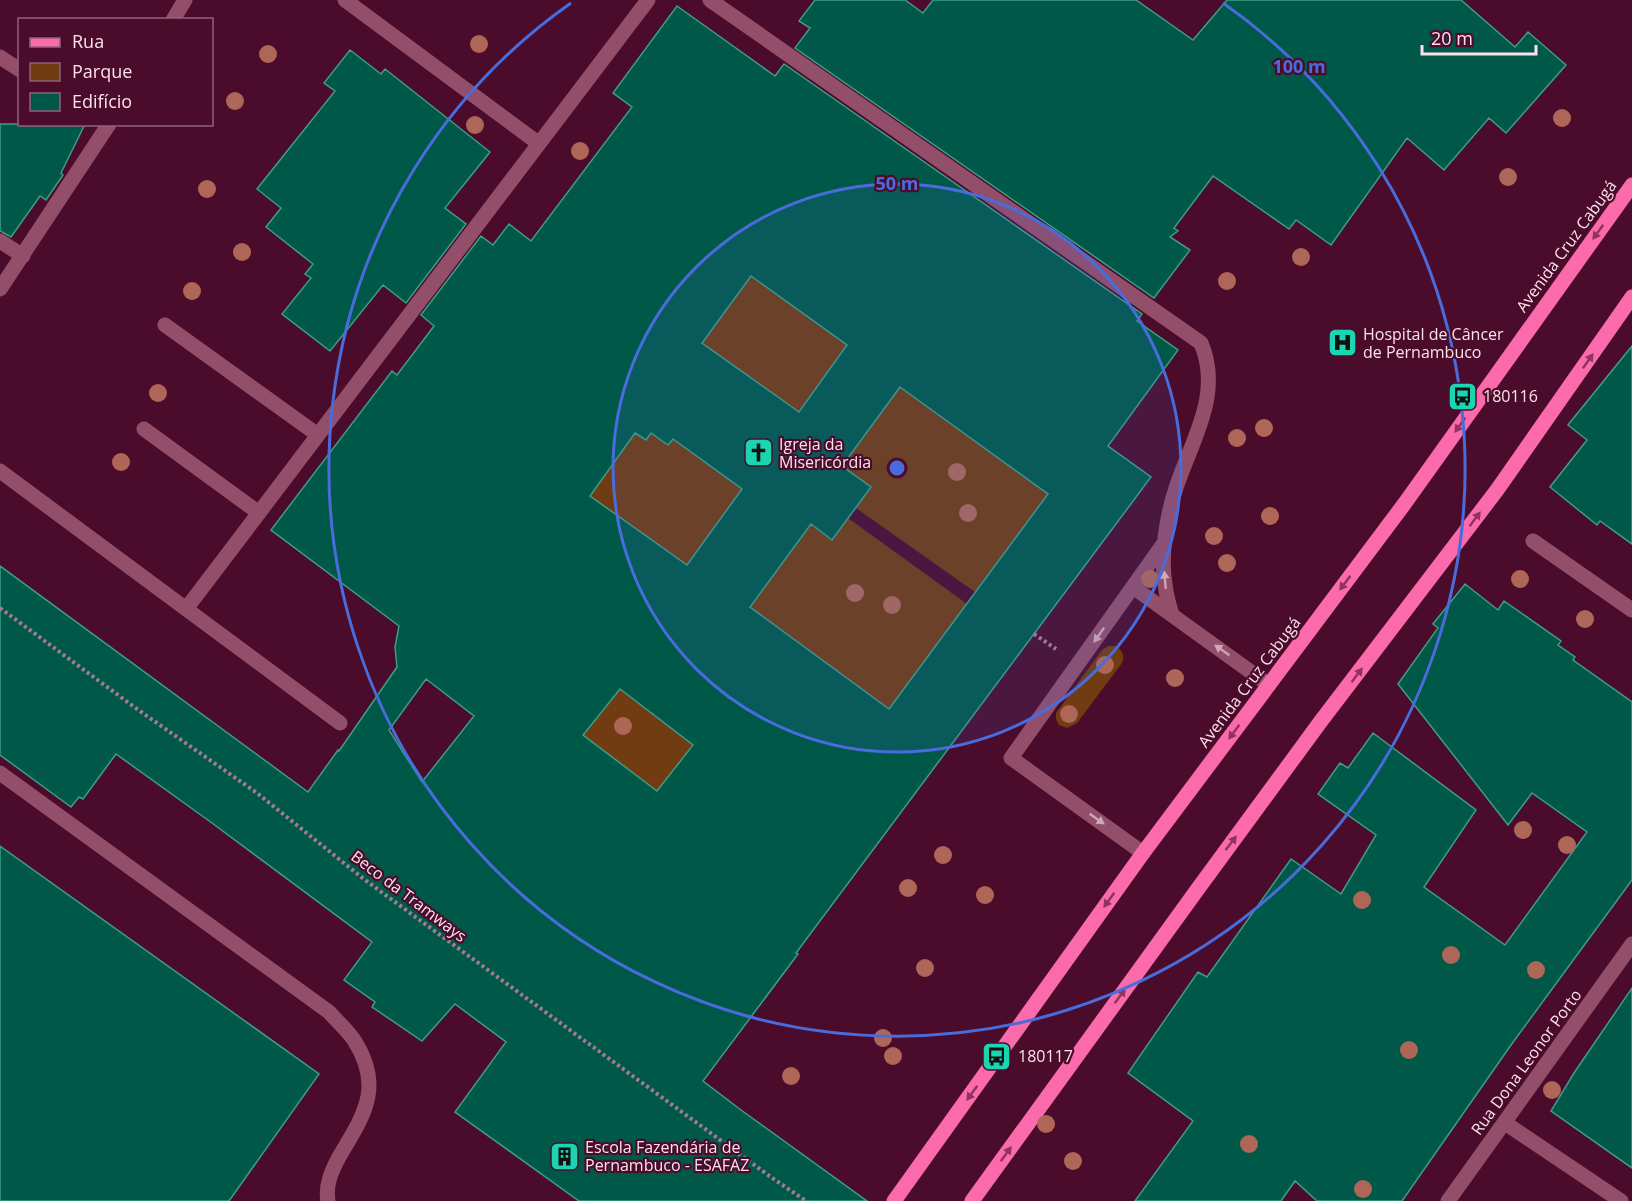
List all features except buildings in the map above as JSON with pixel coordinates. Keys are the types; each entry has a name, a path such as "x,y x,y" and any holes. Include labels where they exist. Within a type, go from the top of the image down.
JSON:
{"main road":[{"name":"Avenida Cruz Cabugá","path":"894,1201 1143,853 1405,503 1632,185"},
{"path":"972,1201 1321,721 1497,490 1632,297"}],"street":[{"path":"174,18 185,0"},
{"path":"345,0 538,143"},
{"path":"186,609 648,0"},
{"path":"710,0 1201,344 1209,367 1206,402 1196,441 1175,489 1164,543 1164,582 1172,615"},
{"path":"0,57 18,69"},
{"path":"0,290 105,126"},
{"path":"0,241 23,256"},
{"path":"165,325 318,435"},
{"path":"144,429 259,513"},
{"path":"0,471 340,723"},
{"path":"1533,541 1632,610"},
{"path":"1143,853 1011,758 1164,543"},
{"path":"1133,587 1269,685"},
{"path":"0,773 330,1012 353,1039 362,1056 370,1080 369,1096 361,1120 332,1170 327,1188 328,1201"},
{"name":"Rua Dona Leonor Porto","path":"1448,1201 1632,944"},
{"path":"1505,1123 1621,1201"}],"path":[{"name":"Beco da Tramways","path":"0,608 136,709 257,793 365,880 806,1201"}],"green space":[{"path":"751,276 847,345 799,412 702,343"},
{"path":"900,387 1048,494 975,592 856,508 871,487 842,466"},
{"path":"635,433 646,440 651,433 668,445 673,439 742,489 687,565 590,496"},
{"path":"848,518 967,604 889,709 750,607 811,525 832,540"},
{"path":"1108,646 1116,646 1120,650 1123,654 1122,663 1077,723 1067,728 1059,725 1056,713 1102,650"},
{"path":"620,689 693,745 646,806 643,781 583,735"}],"place":[{"name":"Hospital de Câncer de Pernambuco","path":"1342,343"},
{"name":"180116","path":"1462,396"},
{"name":"Igreja da Misericórdia","path":"758,453"},
{"name":"180117","path":"997,1056"},
{"name":"Escola Fazendária de Pernambuco - ESAFAZ","path":"564,1156"}]}
